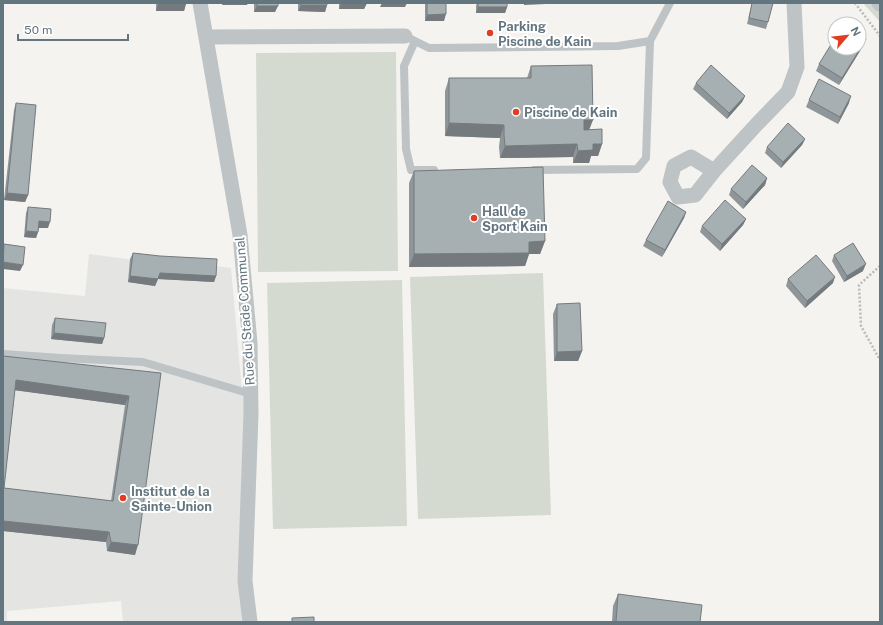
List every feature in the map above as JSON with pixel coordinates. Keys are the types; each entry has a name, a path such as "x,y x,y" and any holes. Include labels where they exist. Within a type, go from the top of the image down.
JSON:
{"street":[{"name":"Rue du Stade Communal","path":"200,3 240,234 250,343 251,414 245,581 250,622"},
{"path":"714,171 788,92 797,67 794,3"},
{"path":"206,37 410,39"}],"lane":[{"path":"528,170 637,169 646,158 650,41 670,3"},
{"path":"442,170 411,170 406,148 404,66 410,39 429,48 618,46 650,41"},
{"path":"3,354 143,362 251,394"}],"path":[{"path":"855,3 880,36"},
{"path":"880,266 859,285 861,326 880,360"}],"shaded area":[{"path":"863,3 880,3 880,22"},
{"path":"396,52 398,271 258,272 256,53"},
{"name":"Institut de la Sainte-Union","path":"89,254 158,263 231,268 244,413 244,622 123,622 121,601 7,611 7,622 3,622 3,288 85,296"},
{"path":"543,273 551,515 418,519 410,277"},
{"path":"402,280 407,526 273,529 267,283"}],"building":[{"path":"186,3 186,4 158,4"},
{"path":"257,3 278,3 278,6 257,6"},
{"path":"301,3 327,3 327,5 301,5"},
{"path":"427,3 446,3 446,14 427,15"},
{"path":"478,3 507,3 507,7 478,7"},
{"path":"752,3 773,3 768,22 749,18"},
{"path":"827,51 827,56 856,56 842,78 819,64"},
{"name":"Piscine de Kain","path":"592,65 593,120 584,120 584,130 602,129 602,144 593,144 593,150 578,151 577,144 505,146 504,125 449,123 449,78 531,78 531,66"},
{"path":"711,65 745,96 729,113 696,83"},
{"path":"819,79 851,96 840,117 809,100"},
{"path":"16,103 36,105 28,195 7,193"},
{"path":"788,123 805,139 783,162 767,147"},
{"path":"752,165 767,178 746,202 731,189"},
{"name":"Hall de Sport Kain","path":"543,167 545,241 529,242 529,253 414,254 414,171"},
{"path":"725,200 746,219 722,244 702,226"},
{"path":"668,201 686,212 665,250 646,240"},
{"path":"28,207 51,209 50,222 39,221 38,232 26,231"},
{"path":"853,243 866,264 847,276 834,255"},
{"path":"4,244 25,247 23,265 3,262"},
{"path":"133,253 217,259 216,276 160,273 158,279 130,276"},
{"path":"816,255 835,277 807,301 788,279"},
{"path":"580,303 582,351 557,352 557,304"},
{"path":"55,318 106,323 104,338 54,333"},
{"name":"Institut de la Sainte-Union","path":"3,356 161,373 138,545 111,542 109,532 3,521","holes":["16,380 129,396 113,501 4,488"]},
{"path":"618,594 702,605 700,622 616,622"},
{"path":"314,617 314,622 292,622 292,618"}],"place":[{"name":"Parking Piscine de Kain","path":"490,33"},
{"name":"Piscine de Kain","path":"516,112"},
{"name":"Hall de Sport Kain","path":"474,218"},
{"name":"Institut de la Sainte-Union","path":"123,498"}]}
